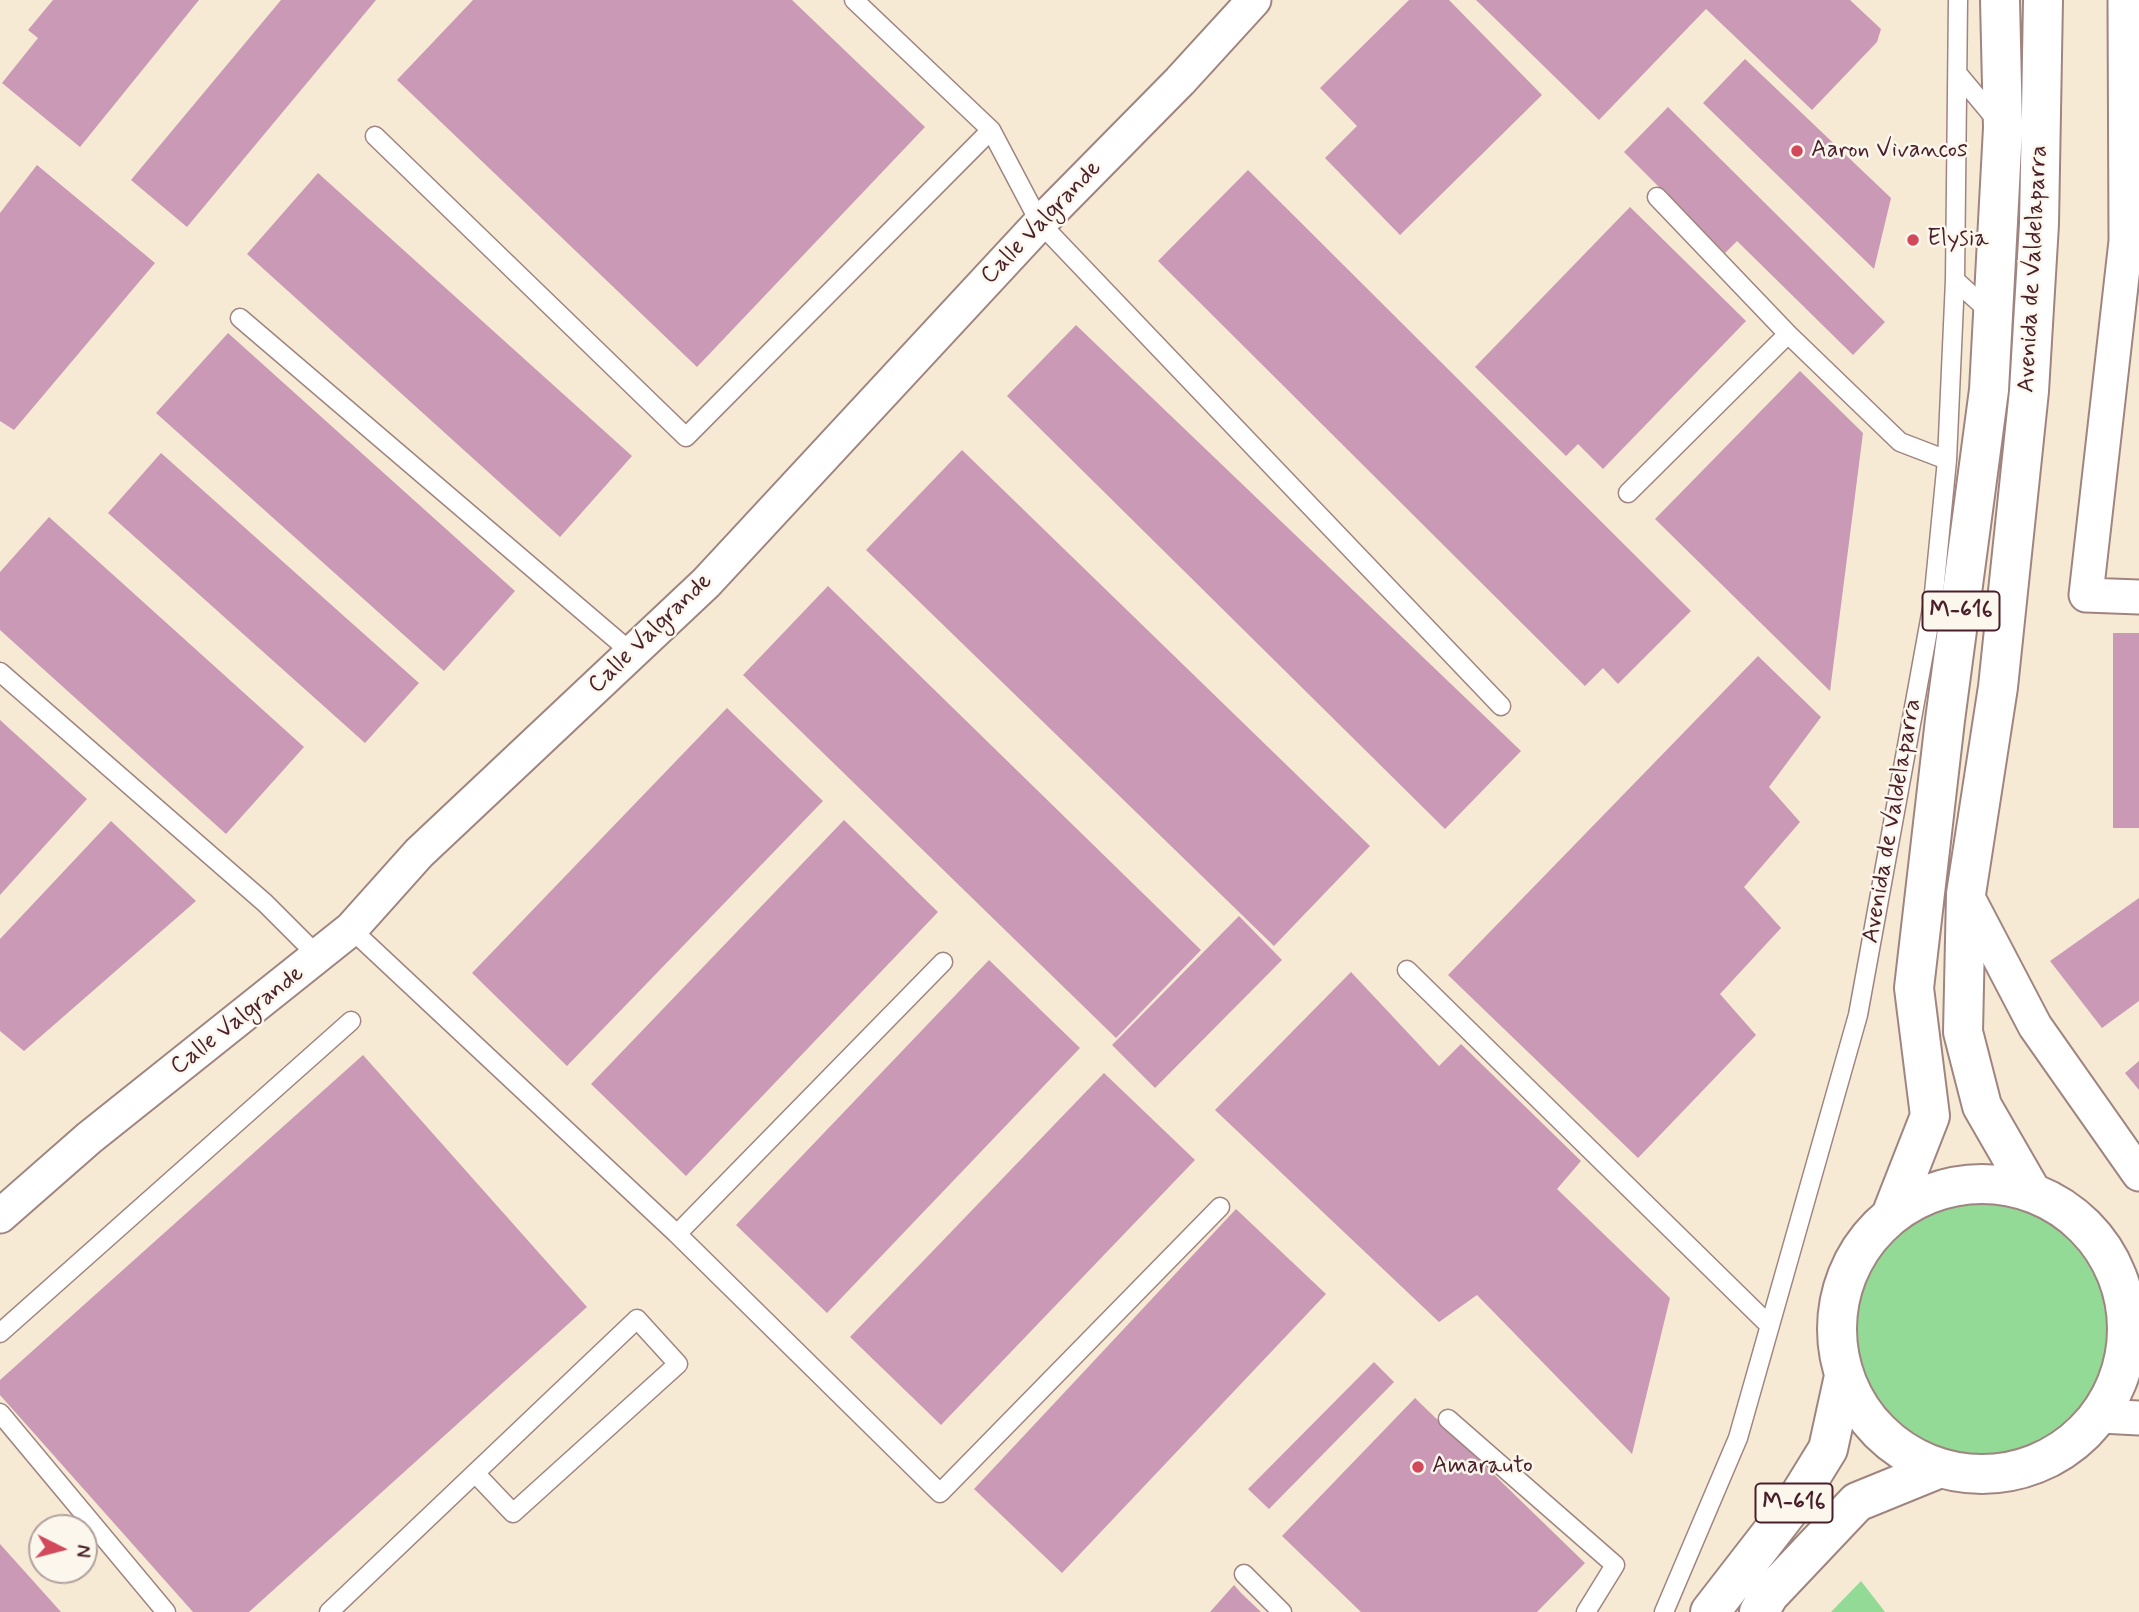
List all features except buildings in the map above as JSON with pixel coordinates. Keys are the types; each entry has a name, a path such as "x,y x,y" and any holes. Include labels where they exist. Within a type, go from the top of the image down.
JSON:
{"highway":[{"name":"Avenida de Valdelaparra","path":"1892,1213 1930,1116 1914,988 1945,720 1989,390 2003,128 2000,0"},
{"name":"Avenida de Valdelaparra","path":"2031,1191 1982,1106 1963,1032 1966,894 1993,728 2029,391 2039,224 2043,0"},
{"name":"M-616","path":"1983,1182 2031,1191 2074,1214 2106,1251 2132,1302 2120,1379 2101,1416 2068,1448 2027,1469 1983,1476 1938,1469 1897,1448 1865,1417 1844,1376 1836,1332 1842,1287 1861,1246 1892,1213 1935,1190 1983,1182"},
{"name":"M-616","path":"1710,1612 1796,1501 1828,1450 1844,1376"},
{"name":"M-616","path":"1759,1612 1769,1595 1857,1502 1938,1469"}],"street":[{"name":"Calle Valgrande","path":"4,1203 319,957 351,929 419,853 706,583 1040,223 1180,81 1254,0"},
{"path":"2125,0 2132,241 2086,595 2139,597"},
{"path":"1966,894 2035,1026 2139,1174"},
{"path":"2101,1416 2139,1418"}],"lane":[{"path":"854,0 991,130 1040,223 1501,706"},
{"name":"Avenida de Valdelaparra","path":"1664,1612 1738,1438 1858,1015 1933,603 1947,460 1955,280 1958,0"},
{"path":"1958,74 2003,128"},
{"path":"375,136 686,437 991,130"},
{"path":"1657,197 1788,334 1900,442 1947,460"},
{"path":"1955,280 1993,316"},
{"path":"240,318 632,653"},
{"path":"1628,494 1788,334"},
{"path":"0,673 265,903 319,957"},
{"path":"351,929 677,1234 940,1493 1220,1207"},
{"path":"677,1234 943,962"},
{"path":"1406,970 1770,1326"},
{"path":"0,1333 351,1021"},
{"path":"329,1612 475,1473 638,1319 678,1364 513,1513 475,1473"},
{"path":"0,1413 166,1612"},
{"path":"1448,1419 1615,1565 1586,1612"},
{"path":"1244,1574 1282,1612"}],"green space":[{"path":"1969,1200 1995,1200 2020,1205 2043,1215 2065,1229 2083,1247 2107,1292 2112,1330 2107,1368 2097,1391 2083,1413 2065,1431 2020,1455 1995,1460 1969,1460 1944,1455 1921,1445 1899,1431 1881,1413 1857,1368 1852,1343 1852,1317 1857,1292 1867,1269 1881,1247 1899,1229 1944,1205"},
{"path":"1861,1581 1885,1612 1831,1612"}],"place":[{"name":"Aaron Vivancos","path":"1797,151"},
{"name":"Elysia","path":"1913,240"},
{"name":"Amarauto","path":"1418,1467"}]}
